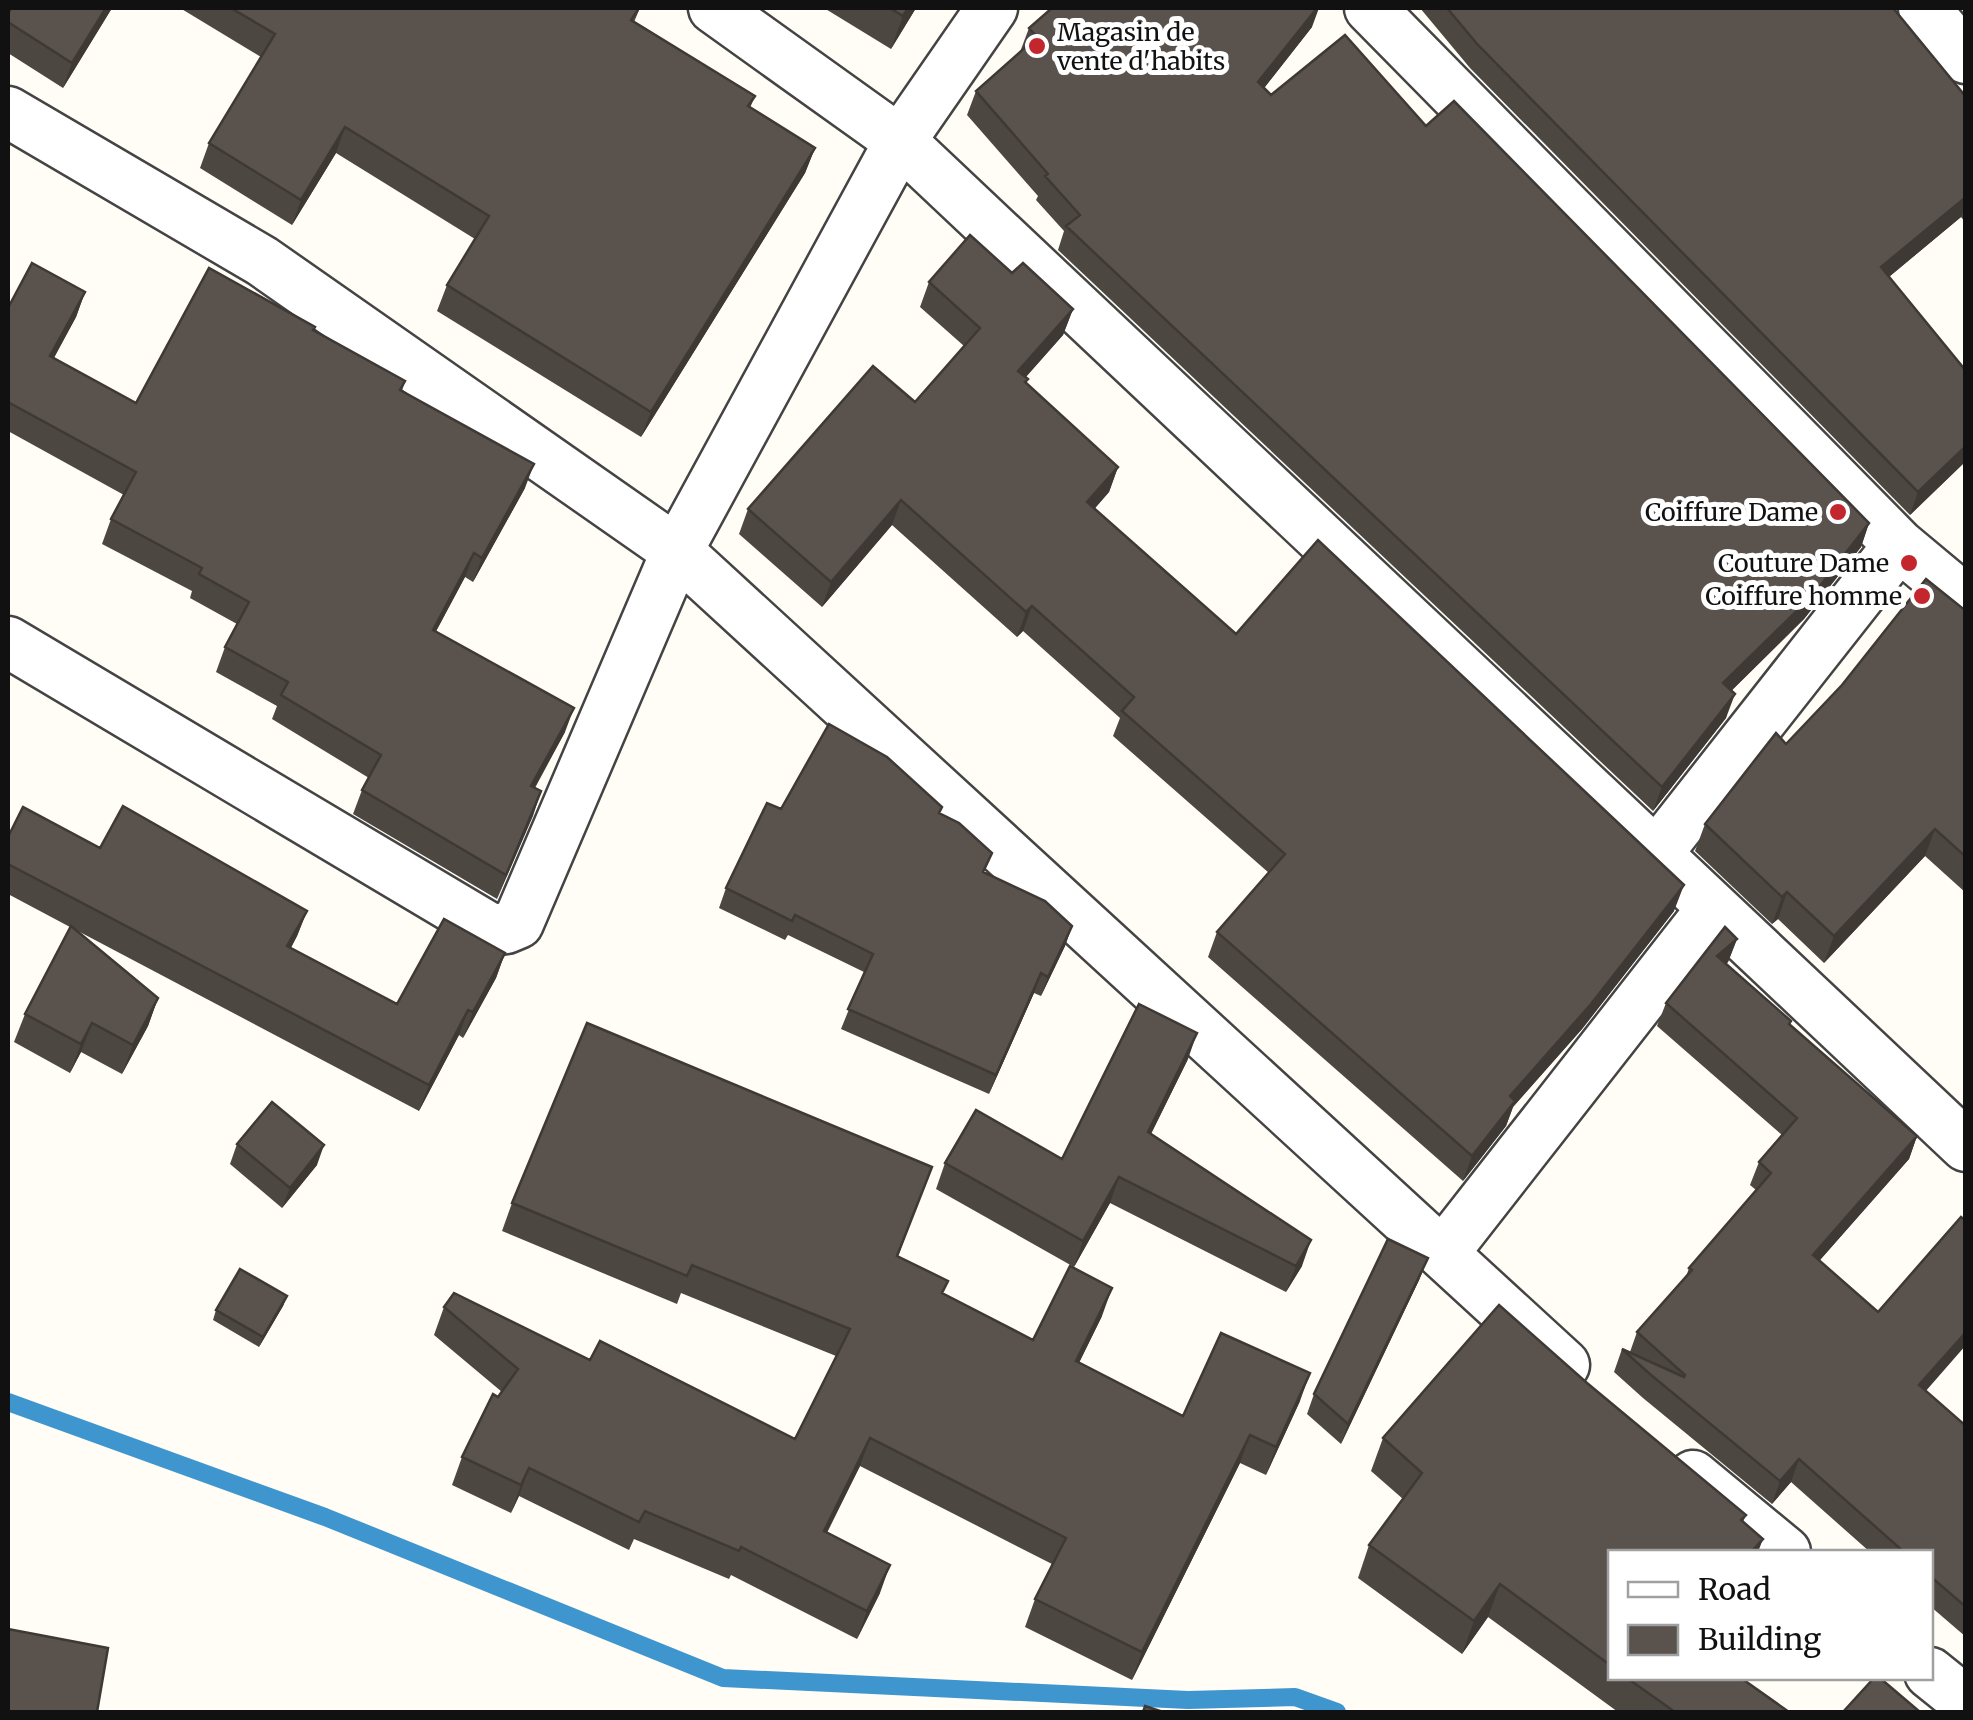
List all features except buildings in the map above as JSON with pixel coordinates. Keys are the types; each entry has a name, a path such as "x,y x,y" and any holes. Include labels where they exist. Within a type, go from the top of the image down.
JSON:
{"street":[{"path":"714,8 900,141 1966,1146"},
{"path":"8,642 492,930 518,923 677,551 900,141 992,8"},
{"path":"1370,8 1898,545 1966,601"},
{"path":"1924,8 1966,58"},
{"path":"8,112 262,261 677,551 1596,1394"},
{"path":"1656,854 1898,545"},
{"path":"1443,1253 1712,908"},
{"path":"1654,1444 1783,1550"},
{"path":"1933,1675 1966,1702"}],"waterway":[{"path":"8,1402 325,1517 723,1678 1188,1700 1295,1697 1337,1712"}],"place":[{"name":"Magasin de vente d'habits","path":"1037,46"},
{"name":"Coiffure Dame","path":"1838,512"},
{"name":"Couture Dame","path":"1909,563"},
{"name":"Coiffure homme","path":"1922,596"}]}
